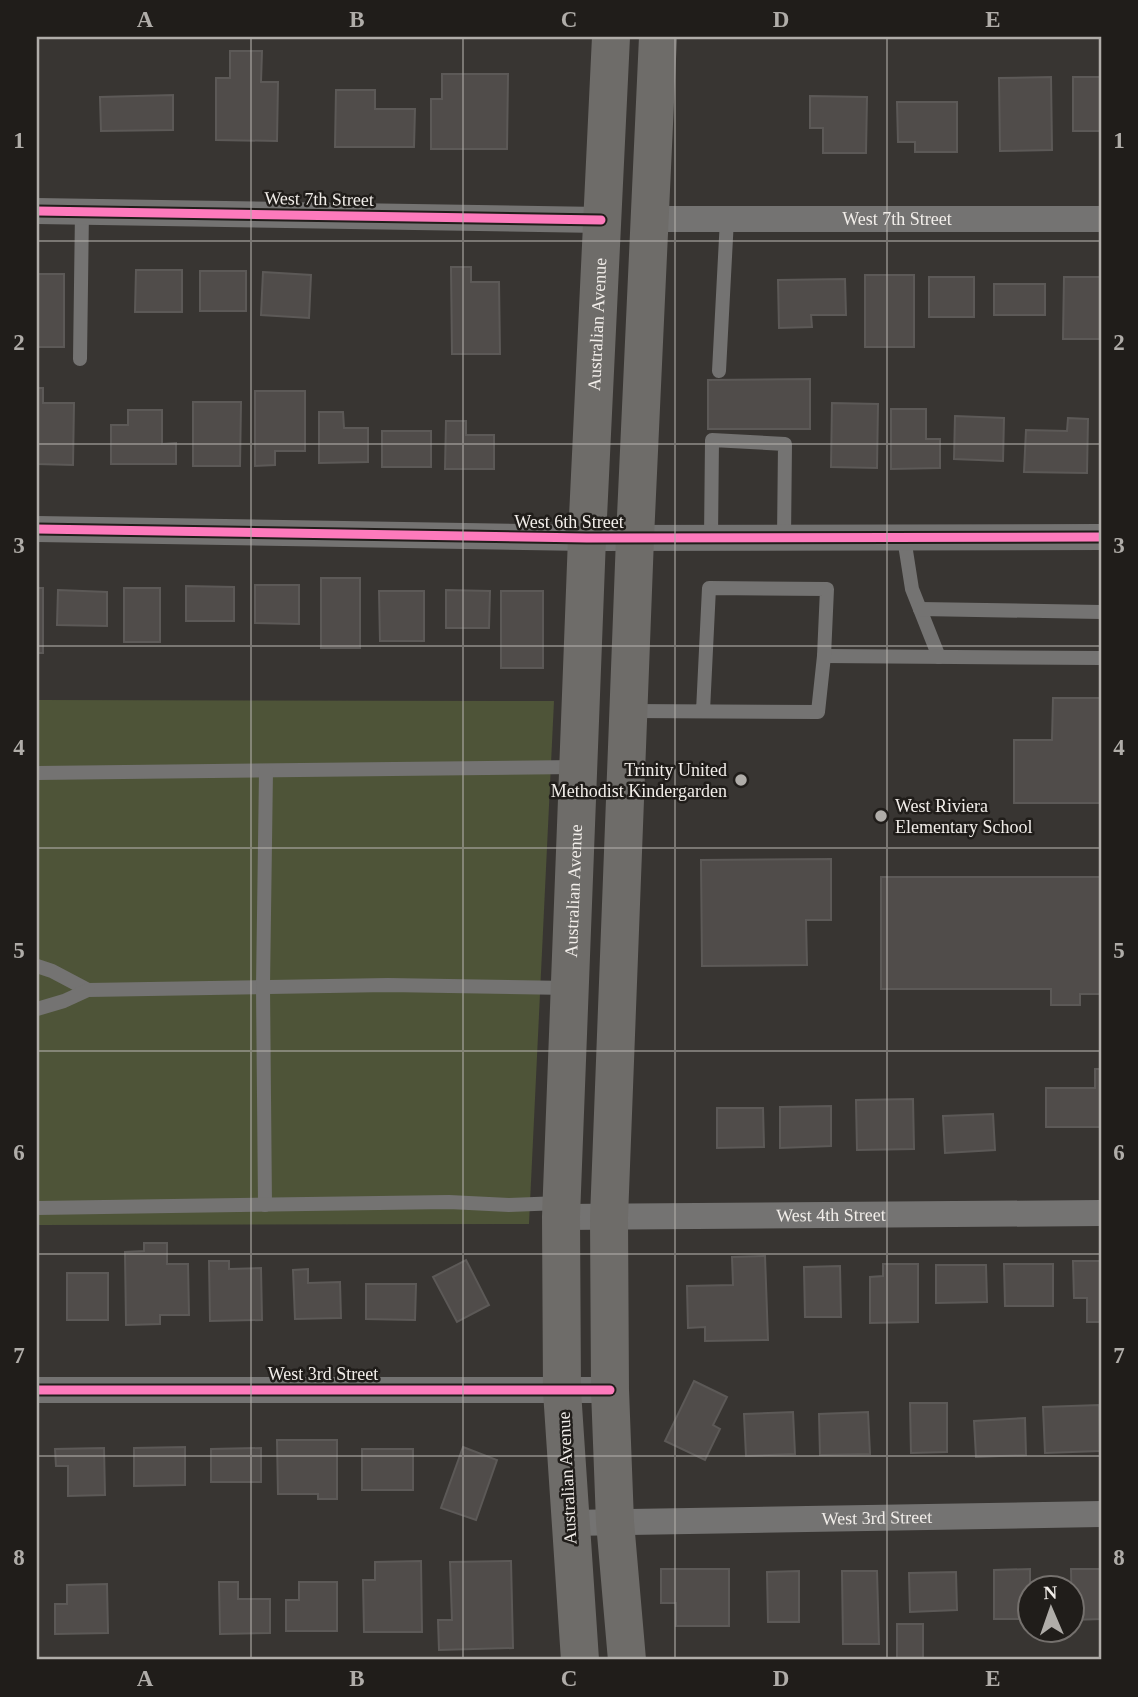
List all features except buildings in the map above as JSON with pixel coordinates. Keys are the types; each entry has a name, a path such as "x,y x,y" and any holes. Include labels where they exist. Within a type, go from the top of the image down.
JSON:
{"main road":[{"name":"Australian Avenue","path":"579,1660 562,1391 561,1210 587,538 611,37"},
{"path":"627,1660 615,1522 610,1390 609,1218 635,538 658,37"}],"street":[{"name":"West 7th Street","path":"37,211 601,220"},
{"name":"West 7th Street","path":"650,219 1101,219"},
{"name":"West 6th Street","path":"37,529 587,538 1101,537"},
{"name":"West 4th Street","path":"561,1210 609,1218 1101,1213"},
{"name":"West 3rd Street","path":"37,1390 610,1390"},
{"name":"West 3rd Street","path":"569,1523 1101,1514"}],"lane":[{"path":"80,359 82,211"},
{"path":"719,371 727,219"},
{"path":"711,538 712,440 785,444 784,538"},
{"path":"904,538 912,589 939,657"},
{"path":"628,711 818,712 827,590 709,588 703,711"},
{"path":"920,609 1101,612"},
{"path":"824,656 1101,658"},
{"path":"37,773 578,767"},
{"path":"265,1205 263,986 266,771"},
{"path":"37,966 88,990"},
{"path":"37,1009 88,990 263,986 570,988"},
{"path":"37,1208 265,1205 561,1210"}],"green space":[{"path":"37,700 554,701 529,1224 37,1225"}],"cycle path":[{"path":"37,211 601,220"},
{"path":"37,529 587,538 1101,537"},
{"path":"37,1390 610,1390"}],"place":[{"name":"Trinity United Methodist Kindergarden","path":"741,780"},
{"name":"West Riviera Elementary School","path":"881,816"}]}
